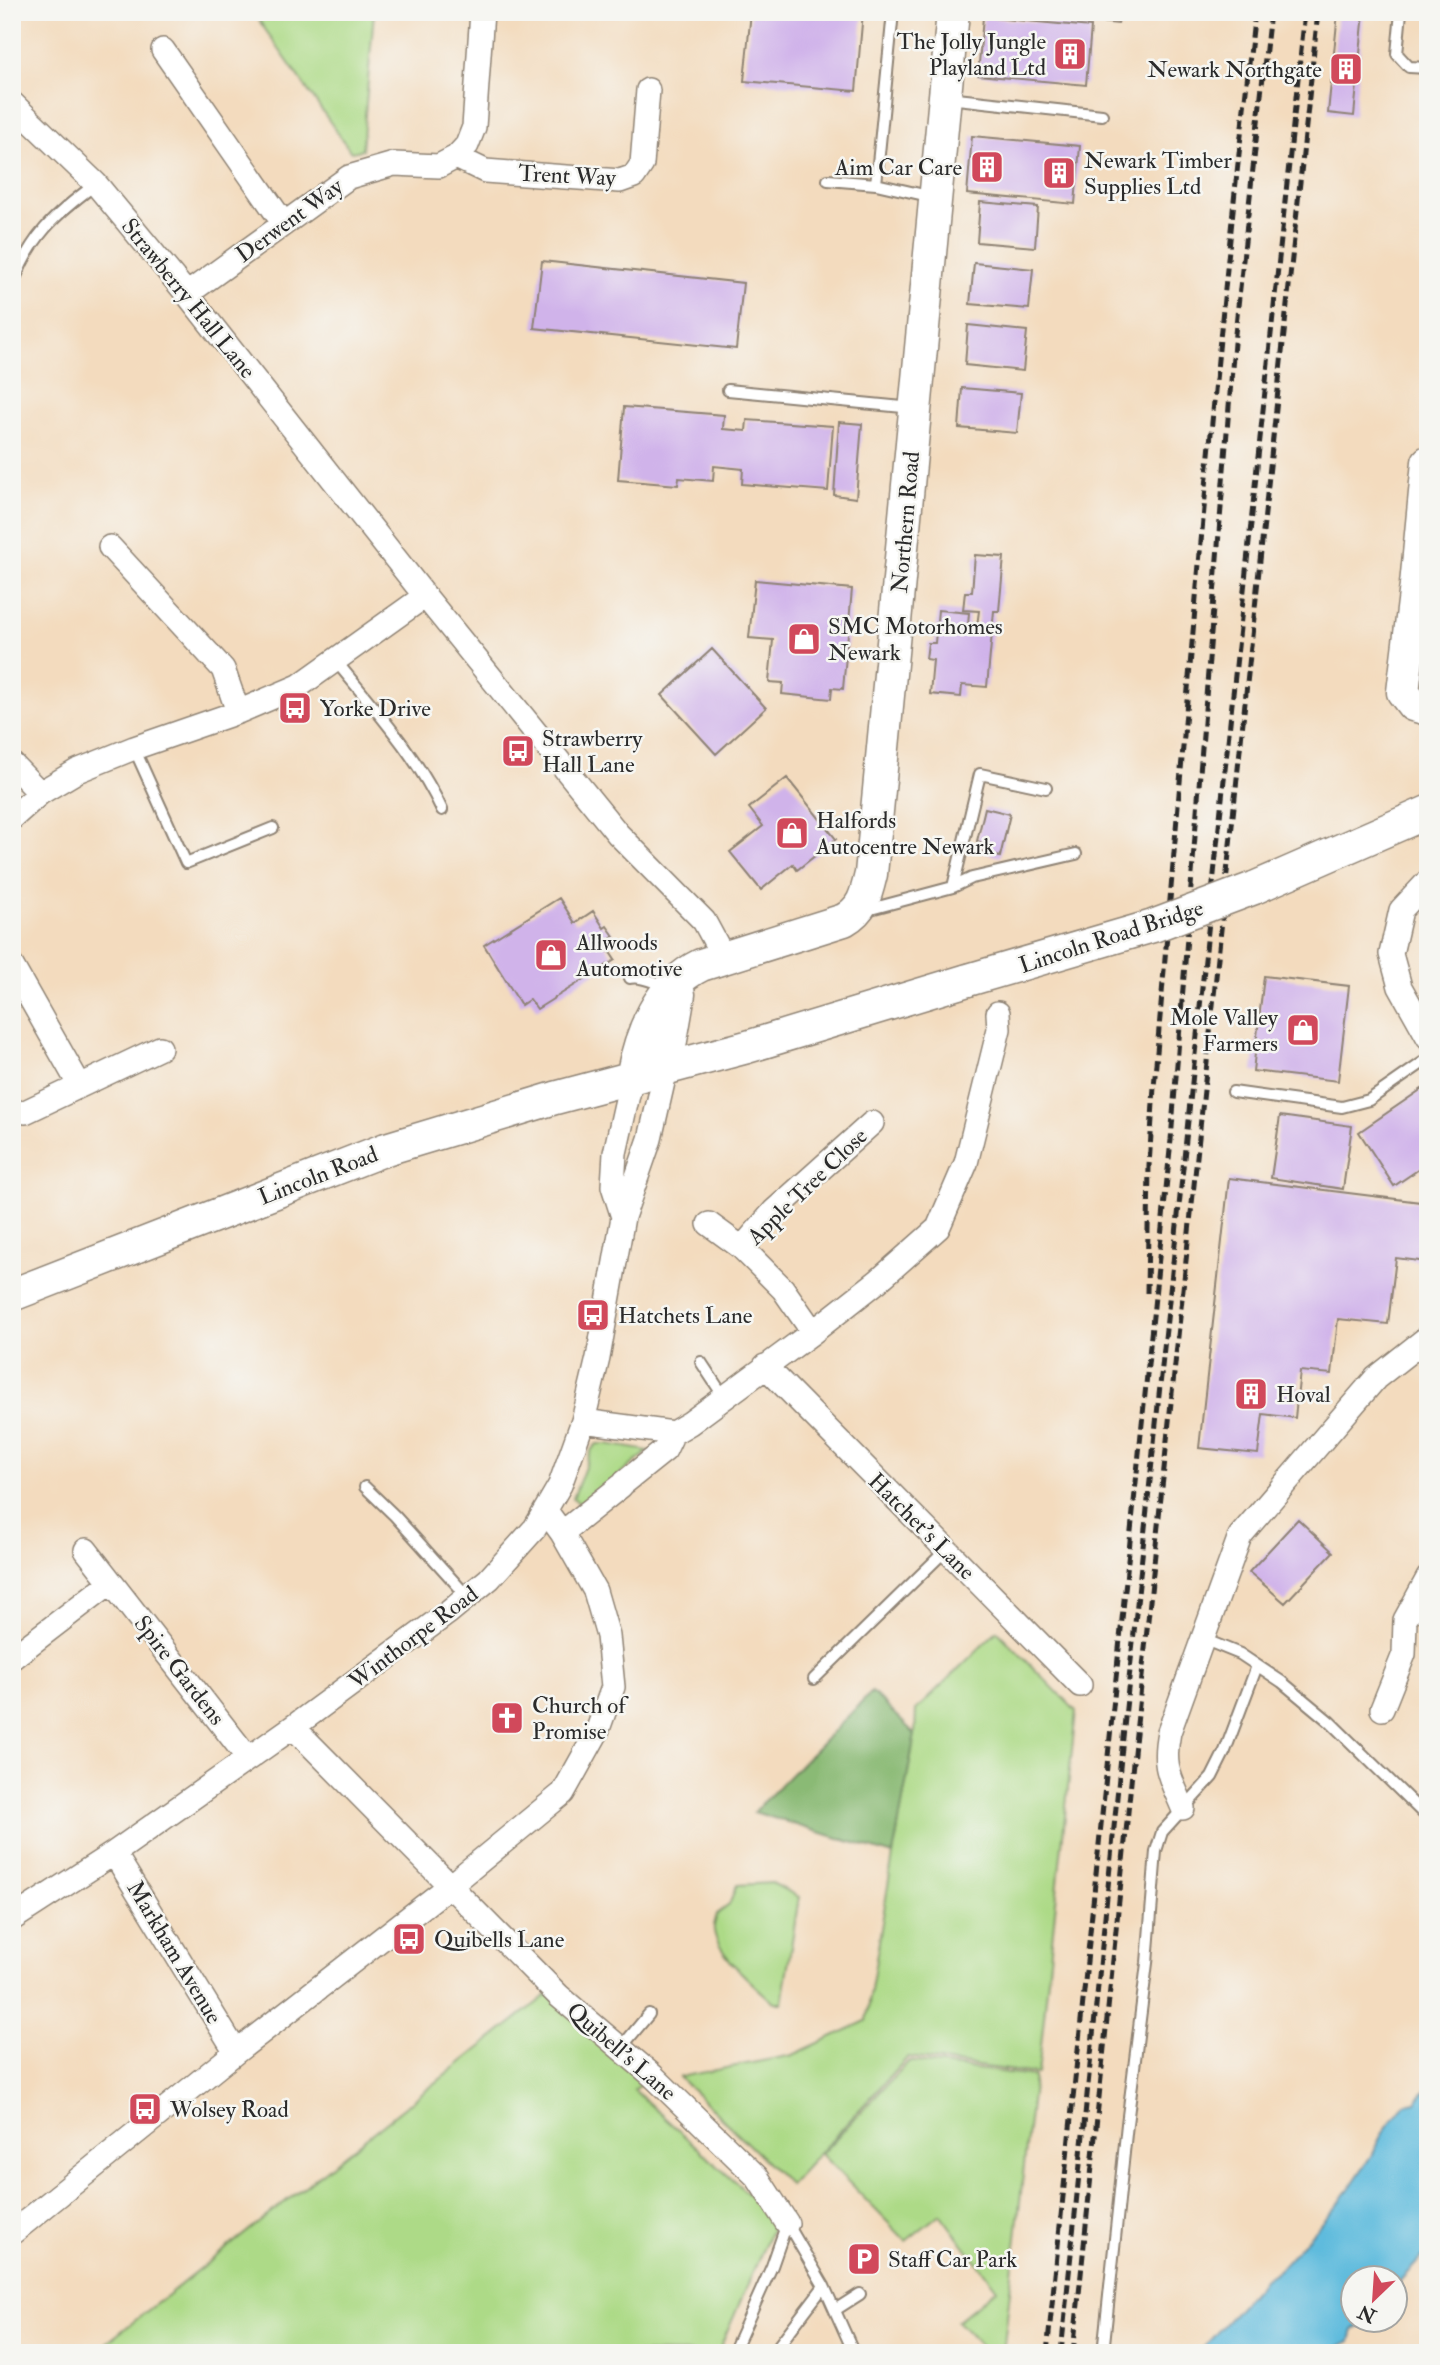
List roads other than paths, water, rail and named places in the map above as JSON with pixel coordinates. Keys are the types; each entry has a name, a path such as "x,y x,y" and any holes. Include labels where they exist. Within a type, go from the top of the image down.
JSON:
{"street":[{"path":"456,157 467,145 474,127 482,12"},
{"name":"Northern Road","path":"857,912 866,898 871,874 953,12"},
{"path":"163,51 284,224"},
{"name":"Trent Way","path":"456,157 485,171 620,181 634,176 642,164 648,90"},
{"name":"Strawberry Hall Lane","path":"13,106 96,184 618,834 704,921 724,958"},
{"name":"Derwent Way","path":"187,294 349,177 394,164 439,166 456,157"},
{"path":"1415,700 1416,585 1428,462"},
{"path":"110,547 223,669 238,712"},
{"path":"12,818 40,793 77,771 238,712 299,686 425,596"},
{"path":"12,764 40,793"},
{"name":"Lincoln Road Bridge","path":"666,1069 1153,926 1254,888 1428,812"},
{"path":"1428,881 1401,910 1391,954 1400,987 1428,1037"},
{"path":"632,1077 653,1011 661,998 689,971 844,920 857,912"},
{"path":"12,966 80,1086"},
{"path":"666,1069 679,994 674,987"},
{"path":"562,1533 664,1450 673,1433 813,1332 878,1281 938,1228 966,1163 999,1029 998,1013"},
{"path":"25,1112 160,1048"},
{"name":"Lincoln Road","path":"12,1295 386,1149 666,1069"},
{"name":"Winthorpe Road","path":"12,1919 114,1853 293,1727 489,1579 535,1528 559,1485 583,1422 598,1358 624,1217 650,1139 666,1069"},
{"name":"Winthorpe Road","path":"624,1217 613,1186 615,1153 632,1077"},
{"name":"Apple Tree Close","path":"742,1248 774,1211 872,1124"},
{"name":"Apple Tree Close","path":"709,1224 742,1248 783,1289 813,1332"},
{"path":"1183,1808 1166,1768 1169,1732 1240,1536 1376,1378 1428,1337"},
{"name":"Hatchet's Lane","path":"765,1366 1080,1685"},
{"path":"583,1422 673,1433"},
{"path":"12,2233 563,1793 597,1732 613,1687 608,1636 595,1591 562,1533 546,1511"},
{"name":"Spire Gardens","path":"86,1550 248,1758"},
{"path":"1382,1709 1404,1654 1405,1620 1428,1578"},
{"path":"12,1658 111,1582"},
{"name":"Quibell's Lane","path":"293,1727 559,1996 653,2076 757,2177 787,2222"},
{"name":"Markham Avenue","path":"114,1853 236,2052"}],"lane":[{"path":"876,184 893,12"},
{"path":"1401,12 1397,54 1409,67 1428,68"},
{"path":"946,98 1102,115"},
{"path":"828,180 876,184 936,198"},
{"path":"12,288 19,268 36,237 68,204 96,184"},
{"path":"727,390 916,408"},
{"path":"335,660 387,725 435,794 442,810"},
{"path":"134,748 186,863 273,828"},
{"path":"953,887 980,774 1046,788"},
{"path":"857,912 953,887 972,878 1076,854"},
{"path":"630,978 638,976 674,987"},
{"path":"1233,1092 1342,1107 1369,1100 1428,1059"},
{"path":"701,1362 724,1397"},
{"path":"365,1487 467,1596"},
{"path":"814,1679 946,1550"},
{"path":"1203,1639 1240,1654 1282,1682 1330,1722 1428,1818"},
{"path":"1103,2353 1147,1963 1156,1851 1162,1832 1212,1777 1226,1751 1257,1666"},
{"path":"620,2049 649,2014"},
{"path":"787,2222 824,2286 854,2353"},
{"path":"733,2353 772,2266 787,2222"},
{"path":"773,2353 824,2286"},
{"path":"835,2310 860,2294"}],"water":[{"path":"1428,2088 1428,2251 1408,2272 1408,2264 1338,2264 1338,2334 1352,2334 1350,2341 1339,2346 1334,2353 1199,2353 1263,2280 1279,2270 1340,2202 1371,2156 1383,2132 1405,2104 1416,2102"}],"railway":[{"path":"1147,1293 1149,1166 1154,1087 1213,414 1255,12"},
{"path":"1047,2353 1171,1140 1234,343 1270,12"},
{"path":"1061,2353 1126,1708 1305,12"},
{"path":"1073,2353 1318,12"}],"place":[{"name":"The Jolly Jungle Playland Ltd","path":"1070,54"},
{"name":"Newark Northgate","path":"1346,69"},
{"name":"Aim Car Care","path":"987,167"},
{"name":"Newark Timber Supplies Ltd","path":"1059,173"},
{"name":"SMC Motorhomes Newark","path":"804,639"},
{"name":"Yorke Drive","path":"295,708"},
{"name":"Strawberry Hall Lane","path":"518,751"},
{"name":"Halfords Autocentre Newark","path":"792,833"},
{"name":"Allwoods Automotive","path":"551,955"},
{"name":"Mole Valley Farmers","path":"1303,1030"},
{"name":"Hatchets Lane","path":"593,1315"},
{"name":"Hoval","path":"1251,1394"},
{"name":"Church of Promise","path":"507,1718"},
{"name":"Quibells Lane","path":"409,1939"},
{"name":"Wolsey Road","path":"145,2109"},
{"name":"Staff Car Park","path":"864,2259"}]}
